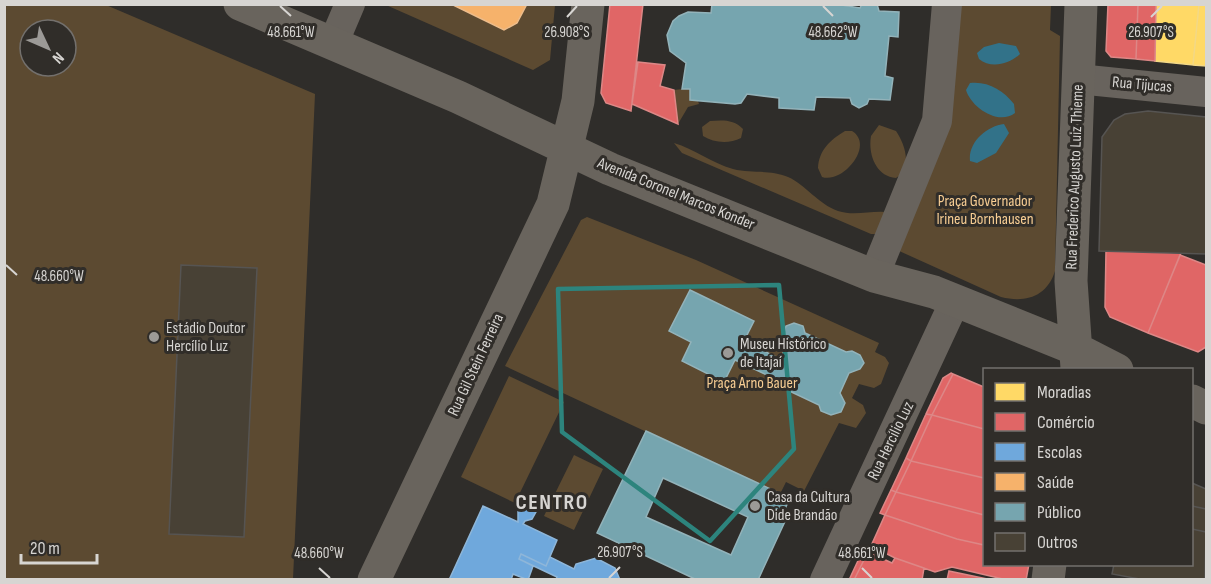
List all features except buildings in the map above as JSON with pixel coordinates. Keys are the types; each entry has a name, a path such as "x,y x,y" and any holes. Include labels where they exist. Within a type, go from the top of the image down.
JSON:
{"main road":[{"name":"Avenida Coronel Marcos Konder","path":"240,4 567,147 610,169 874,276 955,301 1077,360 1113,368"},
{"name":"Rua Gil Stein Ferreira","path":"374,579 553,204 578,101 588,4"},
{"name":"Rua Frederico Augusto Luiz Thieme","path":"1077,360 1071,281 1081,4"}],"street":[{"path":"333,44 350,4"},
{"path":"874,276 937,121 947,4"},
{"name":"Rua Tijucas","path":"1078,79 1206,92"},
{"name":"Rua Hercílio Luz","path":"825,579 955,301"}],"highlighted area":[{"path":"779,285 794,449 710,541 562,432 558,289"}],"green space":[{"name":"Estádio Doutor Hercílio Luz","path":"4,5 106,5 315,94 293,579 5,579"},
{"path":"386,5 451,5 504,30 517,23 527,5 555,5 550,60 533,70"},
{"name":"Praça Governador Irineu Bornhausen","path":"956,5 1051,5 1050,30 1060,36 1055,271 1047,287 1027,298 1001,297 897,250"},
{"path":"690,89 690,100 698,101 699,104 688,107 678,124 674,90"},
{"path":"723,120 736,123 743,129 741,138 722,142 703,136 702,127 710,121"},
{"path":"879,125 896,131 902,142 906,162 901,174 896,178 883,173 874,163 870,143 871,136"},
{"path":"845,131 852,131 858,137 860,145 854,162 839,175 830,178 822,177 818,168 823,151 830,142"},
{"path":"674,143 733,169 774,173 788,177 824,204 838,211 893,213 876,234 871,234 682,153"},
{"name":"Praça Arno Bauer","path":"587,217 696,260 879,343 875,352 885,357 889,363 881,384 874,388 859,384 852,398 863,405 866,413 856,428 839,423 804,491 786,482 780,494 505,366 581,220"},
{"path":"509,376 564,402 515,503 461,477"},
{"path":"574,455 603,469 574,530 544,516"}],"water":[{"path":"999,43 1016,46 1020,54 1000,64 989,64 979,59 977,53 984,47"},
{"path":"970,83 983,83 1000,91 1014,104 1015,113 1001,117 986,113 973,103 969,96 966,90"},
{"path":"1004,124 1009,133 996,153 977,163 970,161 975,141 991,128"}],"place":[{"name":"Estádio Doutor Hercílio Luz","path":"154,337"},
{"name":"Museu Histórico de Itajaí","path":"728,353"},
{"name":"Casa da Cultura Dide Brandão","path":"755,506"}],"district":[{"name":"CENTRO","path":"552,502"}]}
